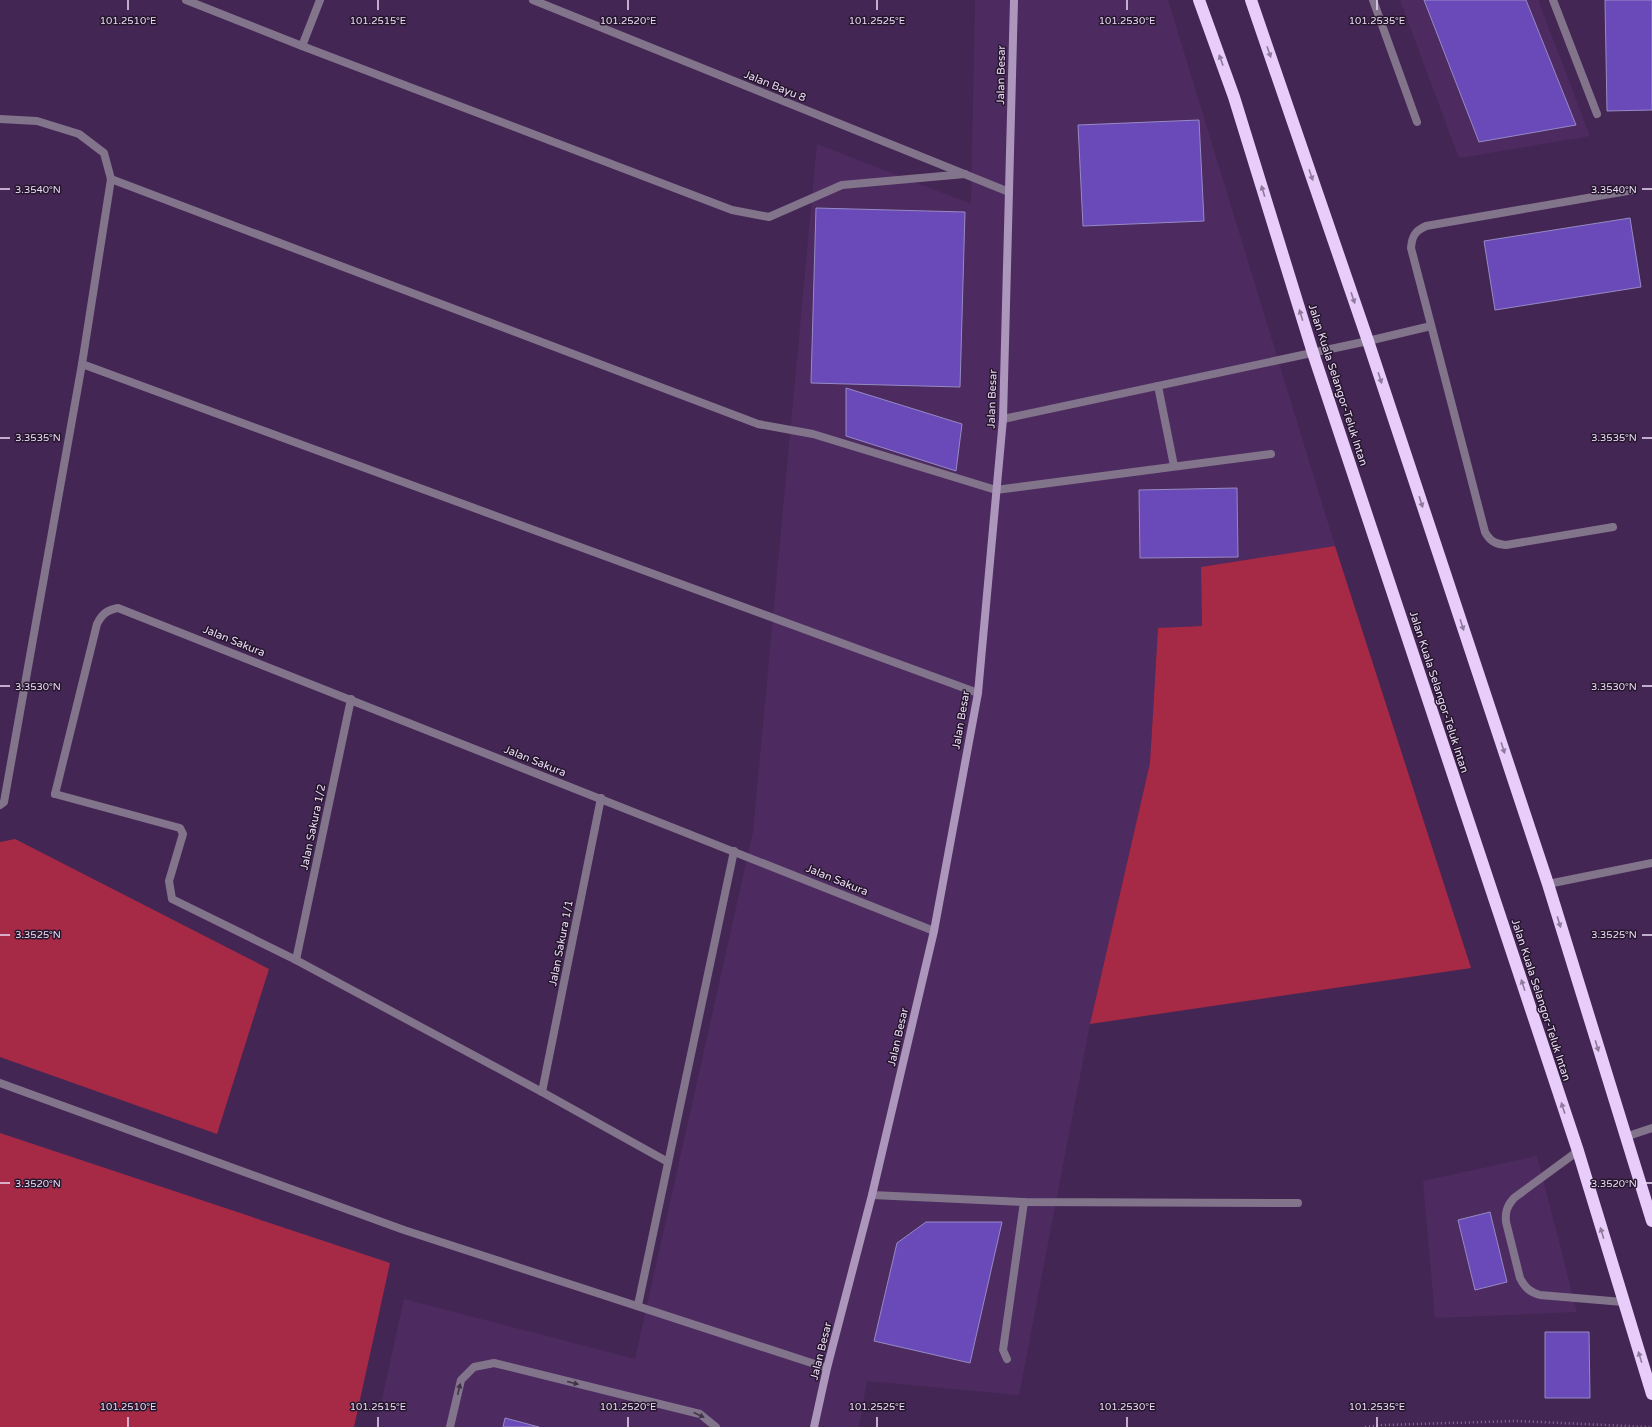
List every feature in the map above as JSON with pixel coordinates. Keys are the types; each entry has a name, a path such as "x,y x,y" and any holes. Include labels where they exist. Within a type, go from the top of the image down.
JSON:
{"highway":[{"name":"Jalan Kuala Selangor-Teluk Intan","path":"1199,0 1234,97 1313,353 1578,1151 1652,1394"},
{"path":"1251,0 1368,341 1548,884 1652,1221"},
{"path":"1255,0 1256,15"}],"street":[{"path":"186,0 302,46 732,210 769,217 842,185 965,174"},
{"path":"302,46 320,0"},
{"name":"Jalan Bayu 8","path":"533,0 1009,192"},
{"name":"Jalan Besar","path":"814,1427 827,1368 872,1196 934,931 978,693 1003,419 1014,0"},
{"path":"1373,0 1417,122"},
{"path":"1553,0 1598,114"},
{"path":"0,119 37,122 79,134 104,153 111,179 82,364 4,802 0,805"},
{"path":"111,179 758,424 813,434 996,490 1271,454"},
{"path":"1614,527 1506,545 1497,544 1490,540 1485,532 1411,248 1412,238 1417,230 1426,226 1633,190"},
{"path":"1003,419 1313,353 1431,326"},
{"path":"82,364 978,693"},
{"path":"1158,386 1174,466"},
{"name":"Jalan Sakura","path":"296,960 172,899 169,881 183,834 180,828 55,794 97,624 101,616 109,610 118,608 129,611 934,931"},
{"name":"Jalan Sakura 1/2","path":"296,960 351,699"},
{"name":"Jalan Sakura 1/1","path":"542,1092 600,798"},
{"path":"638,1305 734,851"},
{"path":"1548,884 1652,863"},
{"path":"296,960 542,1092 668,1162"},
{"path":"0,1083 404,1230 638,1305 827,1368"},
{"path":"1626,1137 1652,1128"},
{"path":"1578,1151 1514,1198 1508,1205 1505,1213 1506,1222 1520,1278 1524,1286 1531,1292 1540,1295 1624,1302"},
{"path":"872,1196 1024,1202 1298,1203"},
{"path":"1007,1359 1003,1350 1024,1202"},
{"path":"450,1427 461,1380 474,1367 494,1363 700,1414 716,1427"}],"path":[{"path":"1365,1427 1382,1425 1517,1421 1650,1427"}],"shaded area":[{"path":"975,0 1168,0 1335,546 1201,567 1202,626 1158,628 1150,763 1090,1024 1019,1395 867,1381 859,1427 376,1427 404,1299 635,1359 753,832 817,144 971,204"},
{"path":"1400,0 1538,0 1590,136 1459,158"},
{"path":"1335,546 1471,968 1090,1024 1150,763 1158,628 1202,626 1201,567"},
{"path":"15,839 269,969 217,1134 0,1057 0,842"},
{"path":"0,1133 390,1263 354,1427 0,1427"},
{"path":"1537,1156 1577,1312 1435,1318 1423,1181"}],"building":[{"path":"1424,0 1526,0 1576,125 1479,142"},
{"path":"1605,0 1652,0 1652,110 1607,111"},
{"path":"1199,120 1204,221 1083,226 1078,125"},
{"path":"816,208 965,212 960,387 811,383"},
{"path":"1630,218 1641,287 1495,310 1484,241"},
{"path":"846,388 962,424 956,471 846,436"},
{"path":"1237,488 1238,557 1140,558 1139,490"},
{"path":"1490,1212 1507,1282 1475,1290 1458,1220"},
{"path":"926,1222 1002,1222 970,1363 874,1341 897,1243"},
{"path":"1545,1332 1589,1332 1590,1398 1545,1398"},
{"path":"505,1418 539,1427 503,1427"}]}
